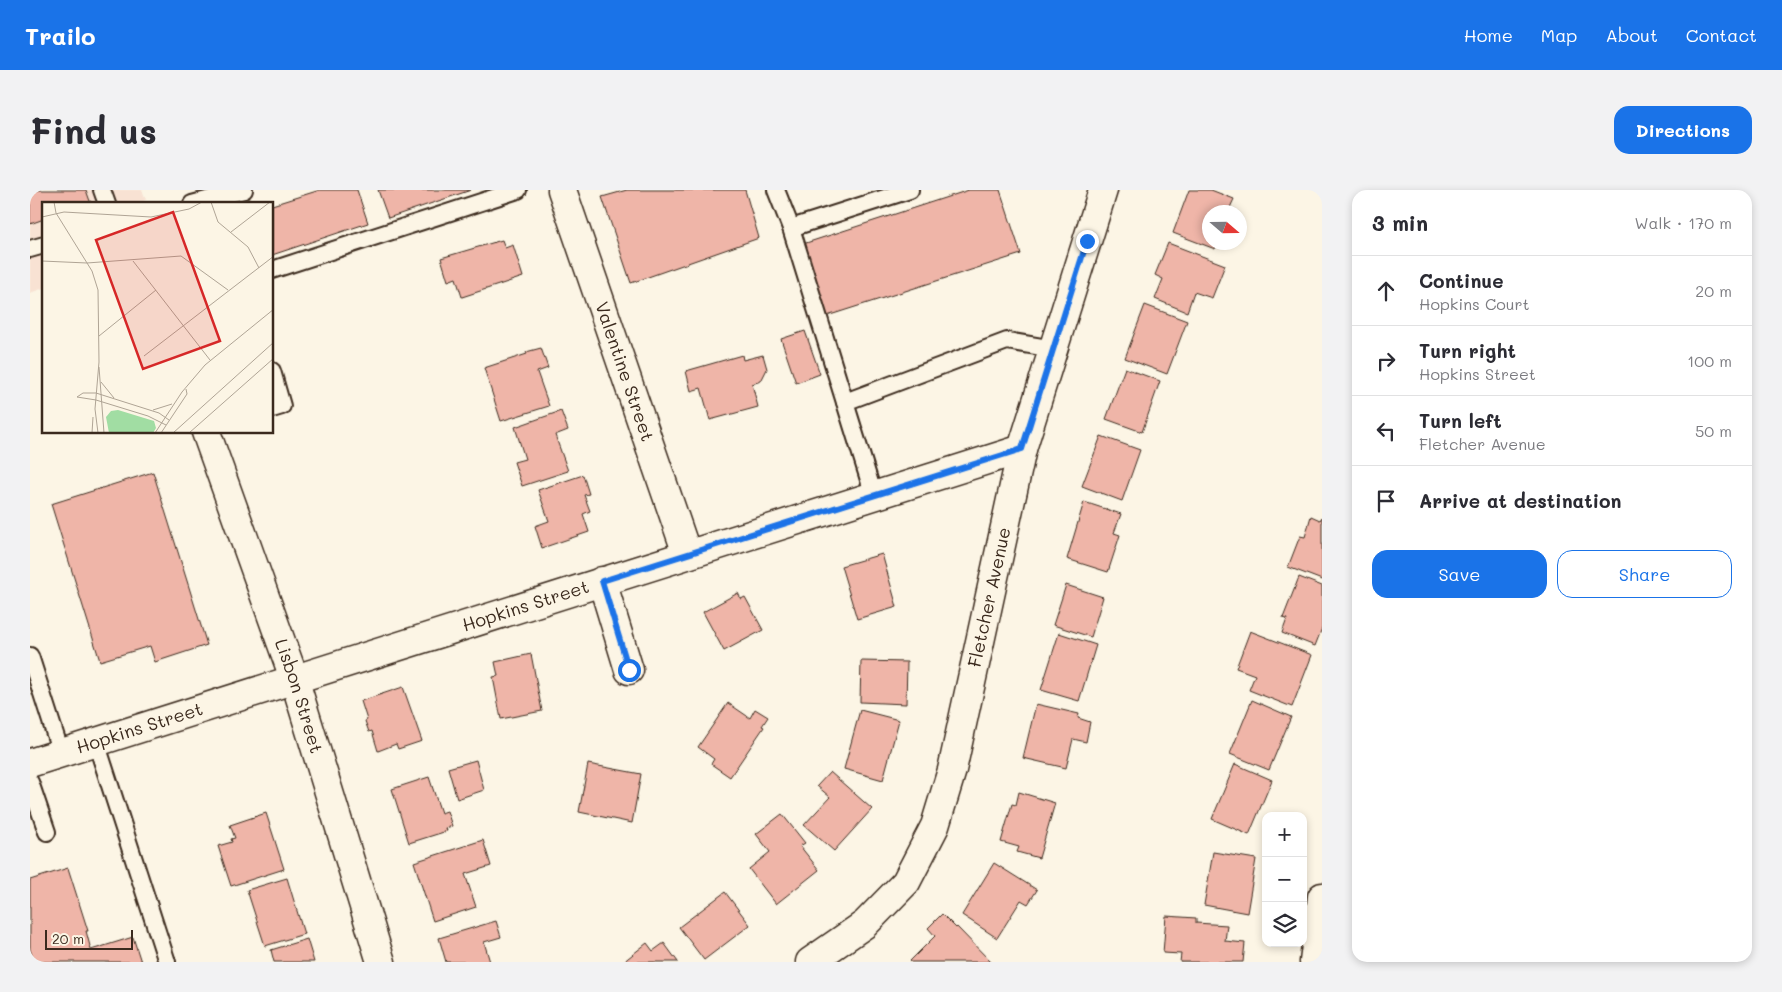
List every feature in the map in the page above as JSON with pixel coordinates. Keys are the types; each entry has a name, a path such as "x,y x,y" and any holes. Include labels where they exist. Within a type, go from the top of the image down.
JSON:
{"street":[{"name":"Valentine Street","path":"562,190 687,554"},
{"name":"Fletcher Avenue","path":"810,962 865,924 906,882 935,826 952,770 1022,449 1104,190"},
{"name":"Lisbon Street","path":"207,434 294,678 382,962"},
{"name":"Hopkins Street","path":"30,763 1022,449"},
{"path":"602,581 629,670"},
{"path":"1314,962 1322,906"}],"lane":[{"path":"102,190 106,202"},
{"path":"200,202 244,190"},
{"path":"274,269 518,190"},
{"path":"776,190 791,228 874,496"},
{"path":"791,228 910,190"},
{"path":"845,402 1007,341 1054,350"},
{"path":"274,378 282,406 274,408"},
{"path":"30,656 61,753"},
{"path":"96,742 167,962"},
{"path":"30,782 46,832"}],"shaded area":[{"path":"30,190 142,190 146,200 140,202 42,202 42,289 30,293"}],"building":[{"path":"30,190 86,190 90,202 42,202 42,220 30,224"},
{"path":"320,190 357,190 368,223 274,254 274,204"},
{"path":"378,190 471,190 388,218"},
{"path":"627,190 745,190 759,238 631,283 602,197"},
{"path":"969,190 1000,190 1021,254 827,316 803,244"},
{"path":"1189,190 1211,190 1234,199 1231,205 1202,205 1202,244 1173,233"},
{"path":"502,240 505,248 513,245 523,277 462,297 456,278 448,281 441,258"},
{"path":"1168,243 1225,265 1212,298 1194,292 1187,312 1155,299 1163,279 1155,275"},
{"path":"1145,305 1187,321 1167,374 1125,358"},
{"path":"805,331 820,374 796,383 781,339"},
{"path":"541,348 548,368 537,372 549,406 501,421 484,368"},
{"path":"742,355 743,360 763,355 767,369 761,381 752,384 758,407 710,420 701,388 691,391 686,371"},
{"path":"1125,368 1160,381 1142,432 1106,419"},
{"path":"561,411 568,430 555,435 568,471 522,486 514,462 525,459 515,427"},
{"path":"1101,436 1140,450 1122,501 1082,486"},
{"path":"153,472 207,645 155,662 150,646 100,661 51,504"},
{"path":"583,475 589,494 584,495 590,511 583,514 589,532 542,548 535,526 549,521 538,490"},
{"path":"1084,502 1121,514 1114,533 1120,535 1108,572 1067,559"},
{"path":"1311,516 1320,520 1322,517 1322,580 1288,567 1300,536 1305,537"},
{"path":"882,554 897,607 857,619 841,566"},
{"path":"1299,577 1322,586 1322,628 1315,646 1282,633 1287,619 1283,618"},
{"path":"1066,585 1103,597 1091,637 1053,625"},
{"path":"738,593 741,599 745,597 763,630 724,651 703,612"},
{"path":"1250,631 1312,655 1292,707 1249,690 1255,675 1236,668"},
{"path":"1059,633 1096,645 1079,701 1041,690"},
{"path":"531,654 542,711 501,719 493,677 498,676 495,662"},
{"path":"861,661 907,662 906,704 860,702"},
{"path":"403,687 422,741 398,749 396,744 378,751 372,731 369,732 365,721 367,720 361,701"},
{"path":"1252,700 1291,717 1269,770 1230,754"},
{"path":"728,703 750,718 755,709 768,717 762,726 764,727 730,777 711,764 714,759 698,747"},
{"path":"1036,704 1079,714 1078,718 1090,722 1086,742 1073,739 1066,768 1023,758"},
{"path":"860,710 899,720 883,780 844,769"},
{"path":"476,760 484,790 457,799 448,768"},
{"path":"588,764 641,774 632,823 579,812"},
{"path":"1235,764 1272,780 1249,835 1212,819"},
{"path":"830,772 872,809 834,851 804,825 830,797 817,786"},
{"path":"429,777 441,813 447,811 452,826 446,828 447,831 409,843 392,789"},
{"path":"1019,792 1055,803 1039,858 1017,852 1019,847 1001,842 1012,804 1016,805"},
{"path":"266,813 284,869 231,886 218,846 232,842 231,839 235,838 230,825"},
{"path":"782,814 805,843 800,846 819,870 776,904 749,869 770,852 756,834"},
{"path":"483,840 491,866 465,874 476,907 433,921 414,862"},
{"path":"1213,852 1256,859 1247,913 1204,905"},
{"path":"994,863 1037,890 1028,904 1021,900 997,938 962,915"},
{"path":"68,868 88,931 86,931 91,950 133,937 141,962 34,962 30,949 30,880"},
{"path":"287,878 304,934 265,946 247,890"},
{"path":"725,892 750,925 704,960 679,927"},
{"path":"942,914 991,962 911,962 935,936 928,928"},
{"path":"1166,916 1196,918 1196,923 1227,925 1225,941 1245,943 1243,962 1180,962 1181,954 1163,953"},
{"path":"496,921 501,937 484,942 490,962 446,962 439,938"},
{"path":"307,939 314,962 274,962 271,950"},
{"path":"647,943 653,951 664,943 678,962 623,962"}],"route":[{"path":"629,670 602,581 1022,449 1087,241"}]}
